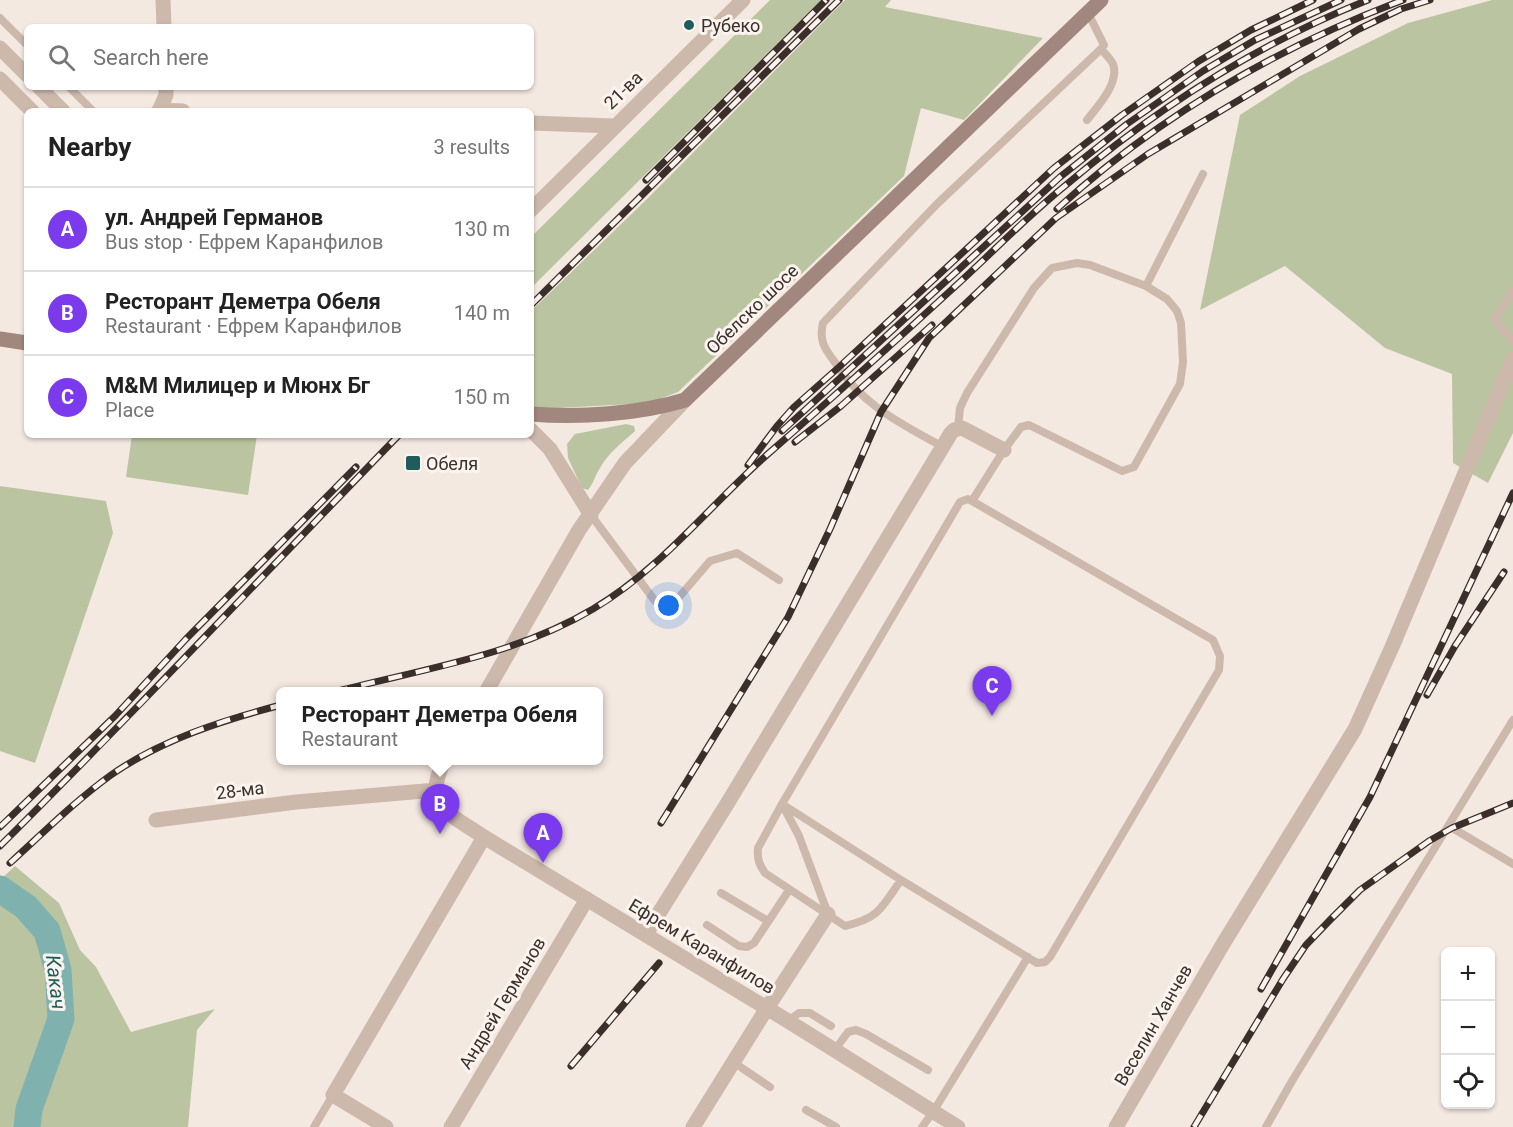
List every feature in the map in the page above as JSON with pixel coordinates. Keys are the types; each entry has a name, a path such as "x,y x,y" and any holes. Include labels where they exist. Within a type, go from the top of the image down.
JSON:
{"street":[{"path":"163,0 164,24"},
{"name":"21-ва","path":"534,207 743,0"},
{"name":"Обелско шосе","path":"489,687 579,530 625,463 685,400 1101,0"},
{"path":"0,48 24,72"},
{"path":"0,79 29,108"},
{"path":"42,90 60,108"},
{"path":"160,108 166,90"},
{"path":"534,123 614,126"},
{"path":"0,339 24,343"},
{"name":"Веселин Ханчев","path":"1116,1127 1223,944 1355,729 1392,647 1513,359"},
{"path":"534,414 558,417 657,409 685,400"},
{"path":"646,934 734,794 951,433 962,428 1004,450"},
{"path":"534,433 550,449 591,515"},
{"path":"436,790 439,772 443,765"},
{"name":"Ефрем Каранфилов","path":"436,790 441,807 484,837 767,1008 958,1127"},
{"name":"28-ма","path":"156,820 296,802 436,790"},
{"path":"386,1127 333,1095 484,837"},
{"name":"Андрей Германов","path":"451,1127 587,899"},
{"path":"693,1127 828,914"}],"lane":[{"path":"943,447 881,412 857,392 822,344 823,323 937,204 1101,49 1104,45 1088,13"},
{"path":"0,18 24,42"},
{"path":"1087,120 1108,94 1113,75 1113,64 1101,49"},
{"path":"72,90 90,108"},
{"path":"1146,286 1203,174"},
{"path":"958,428 960,408 967,393 1034,288 1052,268 1077,263 1090,265 1146,286 1167,299 1177,311 1181,323 1184,362 1180,384 1134,467 1122,471 1029,425 1022,427 1004,450 972,501"},
{"path":"1513,291 1496,319 1513,342"},
{"path":"782,804 1037,963 1045,962 1219,670 1220,656 1213,640 972,501 964,500 957,505 782,804 758,848 759,864 765,873 845,926 863,922 880,912 901,880"},
{"path":"591,515 655,601 664,604 674,603 710,561 737,553 779,580"},
{"path":"1266,1127 1513,720"},
{"path":"782,804 799,836 828,914"},
{"path":"1449,826 1513,864"},
{"path":"707,925 739,946 747,947 754,943 789,890"},
{"path":"720,893 768,921"},
{"path":"922,1127 933,1113 1028,957"},
{"path":"788,1021 799,1012 810,1013 831,1026"},
{"path":"834,1051 848,1032 856,1030 928,1070"},
{"path":"733,1062 770,1087"},
{"path":"314,1127 333,1095"},
{"path":"806,1110 836,1127"}],"green space":[{"path":"770,0 821,0 534,285 534,234"},
{"path":"845,0 891,0 885,7 1043,38 964,120 921,108 904,176 678,392 649,403 534,408 534,308 647,199"},
{"path":"1492,0 1513,0 1513,433 1488,483 1453,463 1452,374 1385,348 1285,266 1200,310 1240,115 1300,76 1408,23"},
{"path":"626,424 634,426 635,431 607,457 588,490 582,488 568,458 567,444 575,434"},
{"path":"132,438 257,438 248,495 126,477"},
{"path":"0,486 106,501 113,533 35,763 0,751"},
{"path":"15,866 59,903 80,950 96,967 131,1032 215,1009 197,1030 188,1127 0,1127 0,880"}],"waterway":[{"name":"Какач","path":"0,889 26,907 47,931 58,970 61,1019 29,1109 27,1127"}],"railway":[{"path":"646,180 826,0"},
{"path":"534,302 839,0"},
{"path":"748,465 794,407 1054,168 1122,115 1199,61 1251,30 1313,0"},
{"path":"782,431 1060,177 1127,124 1203,71 1255,40 1341,0"},
{"path":"355,687 467,660 532,639 593,609 618,593 663,556 747,473 964,279 1036,211 1101,157 1172,104 1210,80 1287,37 1368,0"},
{"path":"1057,209 1136,144 1220,88 1310,40 1403,0"},
{"path":"661,823 788,617 830,529 881,412 929,338 1056,218 1148,154 1359,29 1401,9 1430,0"},
{"path":"795,442 841,406 932,325"},
{"path":"0,846 396,438"},
{"path":"0,827 115,716 186,639 356,467"},
{"path":"1261,989 1370,797 1513,493"},
{"path":"1427,695 1455,646 1504,572"},
{"path":"10,863 85,795 111,775 150,751 193,732 276,706"},
{"path":"1194,1127 1283,979 1306,945 1330,920 1360,890 1429,841 1452,828 1513,803"},
{"path":"571,1066 659,963"}],"place":[{"name":"Рубеко","path":"689,25"},
{"name":"Обеля","path":"413,463"},
{"name":"М&M Mилицер и Мюнх Бг","path":"992,716"},
{"name":"Ресторант Деметра Обеля","path":"440,834"},
{"name":"ул. Андрей Германов","path":"543,863"}]}
